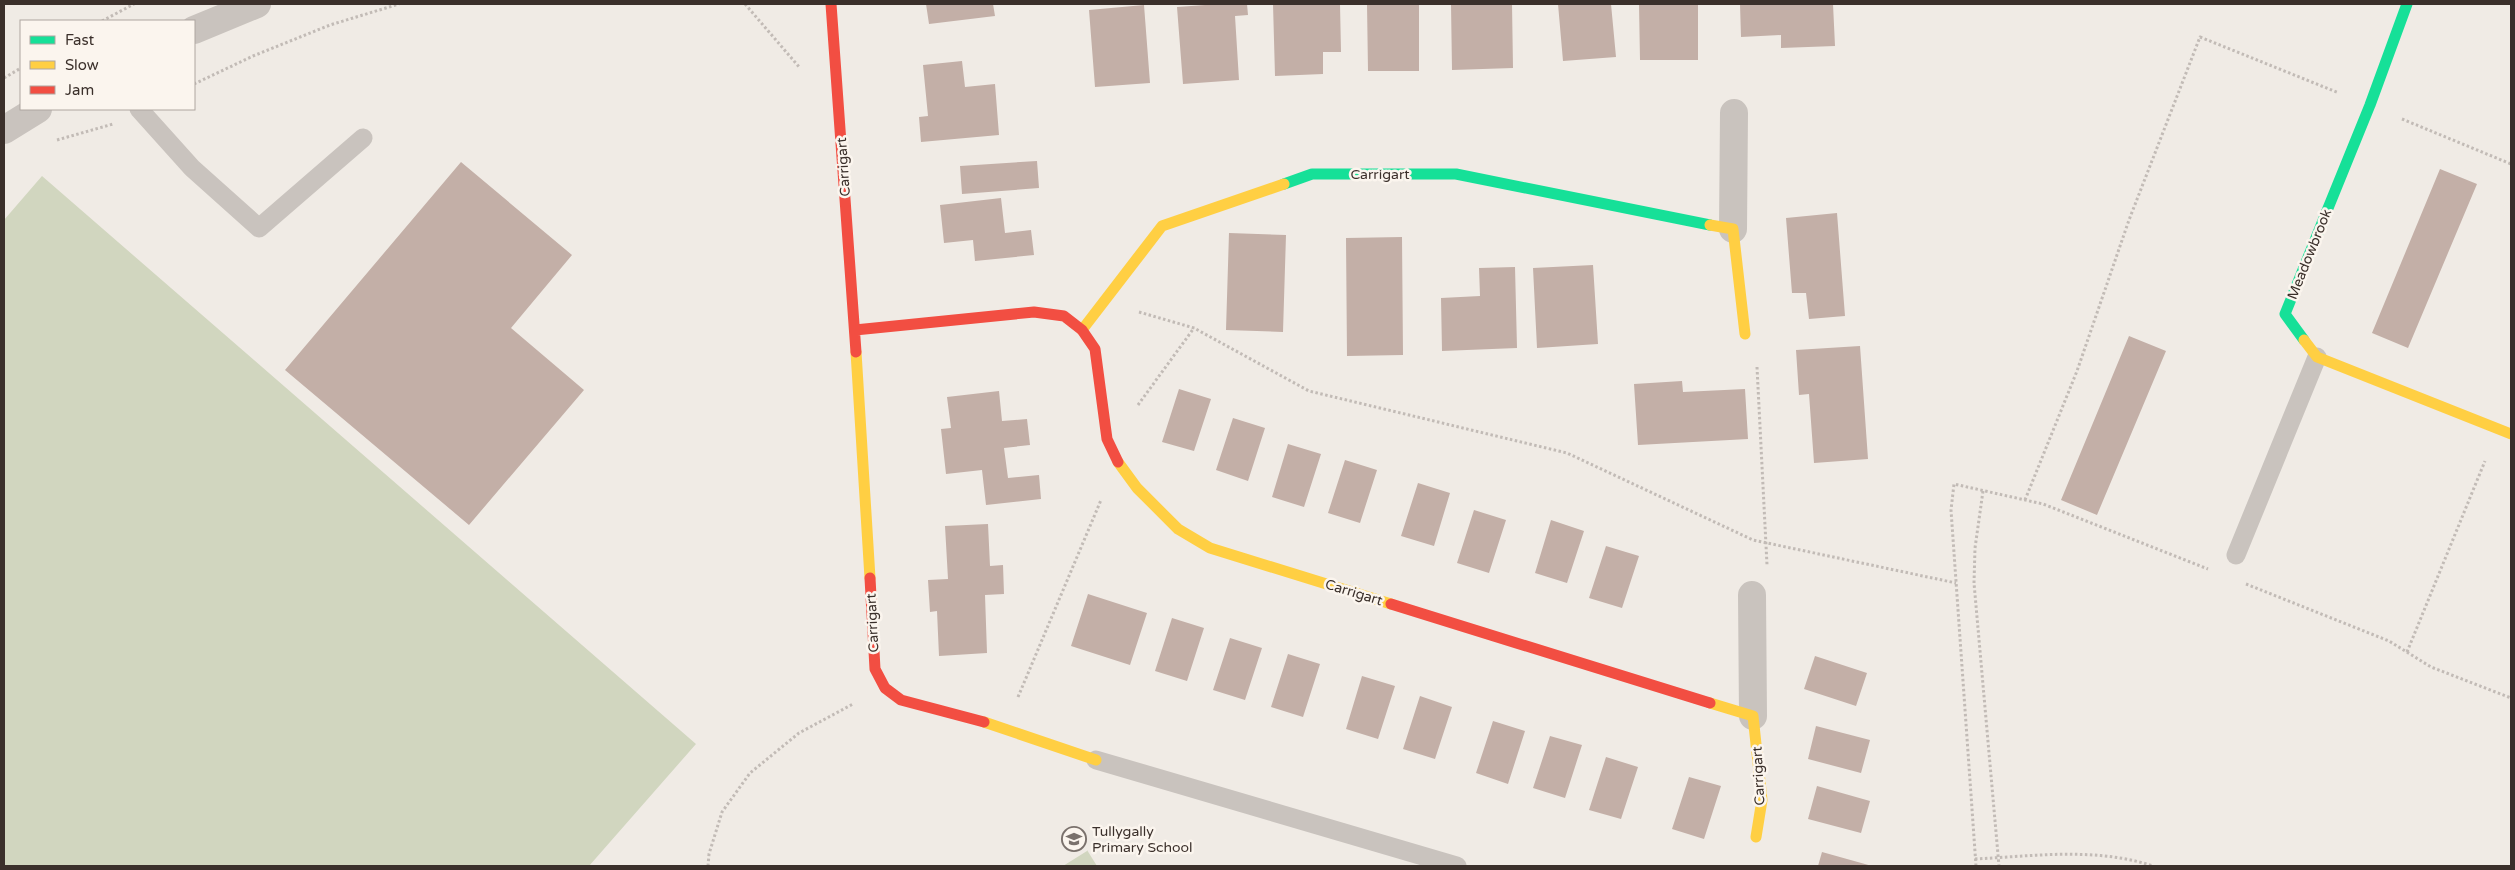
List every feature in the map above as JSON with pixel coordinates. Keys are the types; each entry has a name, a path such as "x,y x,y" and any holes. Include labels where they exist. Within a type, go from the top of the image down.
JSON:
{"street":[{"path":"195,30 257,4"},
{"name":"Carrigart","path":"831,4 855,330 875,669 880,682"},
{"name":"Meadowbrook","path":"2317,357 2285,314 2370,105 2406,4"},
{"path":"4,130 36,110"},
{"path":"1734,113 1734,229 1745,334"},
{"name":"Carrigart","path":"1082,330 1162,226 1312,174 1456,174 1734,229"},
{"name":"Carrigart","path":"855,330 1034,312 1064,316 1082,330 1095,349 1107,438 1120,467 1137,488 1178,529 1210,548 1753,716"},
{"path":"2317,357 2511,434"},
{"name":"Carrigart","path":"1752,595 1753,716 1762,800 1756,837"},
{"path":"880,682 891,694 901,700 1005,728 1096,760"}],"lane":[{"path":"140,110 192,168 259,228 363,138"},
{"path":"2236,556 2317,357"},
{"path":"1096,760 1457,866"}],"path":[{"path":"104,20 134,4"},
{"path":"195,84 253,56 330,25 399,4"},
{"path":"745,4 802,70"},
{"path":"2025,500 2077,370 2129,220 2200,37 2511,164"},
{"path":"4,78 20,69"},
{"path":"55,141 113,124 137,110"},
{"path":"1104,301 1194,328 1309,390 1567,453 1753,540 1956,583"},
{"path":"1107,438 1128,420 1194,328"},
{"path":"1745,334 1756,354 1766,543"},
{"path":"2407,652 2498,429"},
{"path":"1005,728 1096,510 1120,467"},
{"path":"1976,866 1951,510 1954,484 2025,500 2114,531 2212,570"},
{"path":"1983,491 1975,548 1974,582 1999,866"},
{"path":"2238,581 2389,642 2432,667 2511,698"},
{"path":"708,866 709,854 722,812 750,773 799,733 846,710 880,682"},
{"path":"1975,859 2076,854 2128,858 2153,866"}],"green space":[{"path":"42,176 696,744 589,866 4,866 4,220"},
{"path":"1087,851 1097,866 1063,866"}],"building":[{"path":"926,4 993,4 995,16 929,24"},
{"path":"1247,4 1248,15 1235,16 1239,80 1183,84 1177,7"},
{"path":"1273,4 1340,4 1341,52 1323,52 1323,74 1275,76"},
{"path":"1367,4 1419,4 1419,71 1368,71"},
{"path":"1451,4 1512,4 1513,68 1452,70"},
{"path":"1558,4 1611,4 1616,57 1563,61"},
{"path":"1639,4 1698,4 1698,60 1640,60"},
{"path":"1740,4 1833,4 1835,46 1781,48 1781,35 1741,37"},
{"path":"1144,5 1150,83 1095,87 1089,10"},
{"path":"962,61 965,87 995,84 999,135 921,142 919,117 928,116 923,65"},
{"path":"1037,161 1039,188 962,194 960,166"},
{"path":"461,162 572,255 511,328 584,390 469,525 285,370"},
{"path":"2440,169 2477,184 2408,348 2372,333"},
{"path":"1001,198 1005,233 1031,230 1034,255 975,261 973,240 944,243 940,205"},
{"path":"1837,213 1845,316 1809,319 1806,293 1792,293 1786,218"},
{"path":"1229,233 1286,235 1283,332 1226,330"},
{"path":"1402,237 1403,355 1347,356 1346,238"},
{"path":"1593,265 1598,344 1537,348 1533,268"},
{"path":"1515,267 1517,348 1442,351 1441,298 1480,296 1479,268"},
{"path":"2129,336 2166,351 2097,515 2061,500"},
{"path":"1860,346 1868,459 1814,463 1809,394 1799,395 1796,350"},
{"path":"1682,381 1683,392 1745,389 1748,439 1638,445 1634,384"},
{"path":"1179,389 1211,399 1194,451 1162,442"},
{"path":"999,391 1002,421 1027,419 1030,445 1004,448 1008,478 1039,475 1041,499 986,505 982,470 946,474 941,429 951,428 947,397"},
{"path":"1233,418 1265,428 1248,481 1216,470"},
{"path":"1288,444 1321,454 1304,507 1272,497"},
{"path":"1345,460 1377,470 1360,523 1328,513"},
{"path":"1418,483 1450,493 1434,546 1401,536"},
{"path":"1474,510 1506,520 1489,573 1457,563"},
{"path":"1551,520 1584,531 1567,583 1535,573"},
{"path":"988,524 990,566 1003,565 1004,594 985,595 987,653 939,656 937,611 930,612 928,580 948,579 945,526"},
{"path":"1606,546 1639,556 1622,608 1589,598"},
{"path":"1088,594 1147,613 1130,665 1071,646"},
{"path":"1172,618 1204,628 1187,681 1155,671"},
{"path":"1230,638 1262,648 1245,700 1213,690"},
{"path":"1288,654 1320,664 1303,717 1271,707"},
{"path":"1815,656 1867,673 1856,706 1804,689"},
{"path":"1362,676 1395,686 1378,739 1346,729"},
{"path":"1420,696 1452,707 1435,759 1403,749"},
{"path":"1493,721 1525,731 1508,784 1476,773"},
{"path":"1816,726 1870,740 1861,773 1808,759"},
{"path":"1550,736 1582,745 1565,798 1533,788"},
{"path":"1606,757 1638,767 1621,819 1589,810"},
{"path":"1689,777 1721,786 1704,839 1672,829"},
{"path":"1817,786 1870,801 1861,833 1808,819"},
{"path":"1822,852 1872,866 1818,866"}],"traffic: fast":[{"path":"2304,340 2285,314 2370,105 2407,4"},
{"path":"1284,184 1312,174 1456,174 1710,225"}],"traffic: slow":[{"path":"1082,330 1162,226 1284,184"},
{"path":"1710,225 1733,229 1745,334"},
{"path":"2304,340 2317,357 2511,434"},
{"path":"856,352 870,578"},
{"path":"1118,462 1137,488 1178,529 1210,548 1391,604"},
{"path":"1710,703 1753,716 1762,800 1756,837"},
{"path":"984,722 1096,760"}],"traffic: jam":[{"path":"831,4 856,352"},
{"path":"855,330 1034,312 1064,316 1082,330 1095,349 1107,439 1118,462"},
{"path":"870,578 875,669 885,688 901,700 984,722"},
{"path":"1391,604 1710,703"}],"place":[{"name":"Tullygally Primary School","path":"1074,839"}]}
